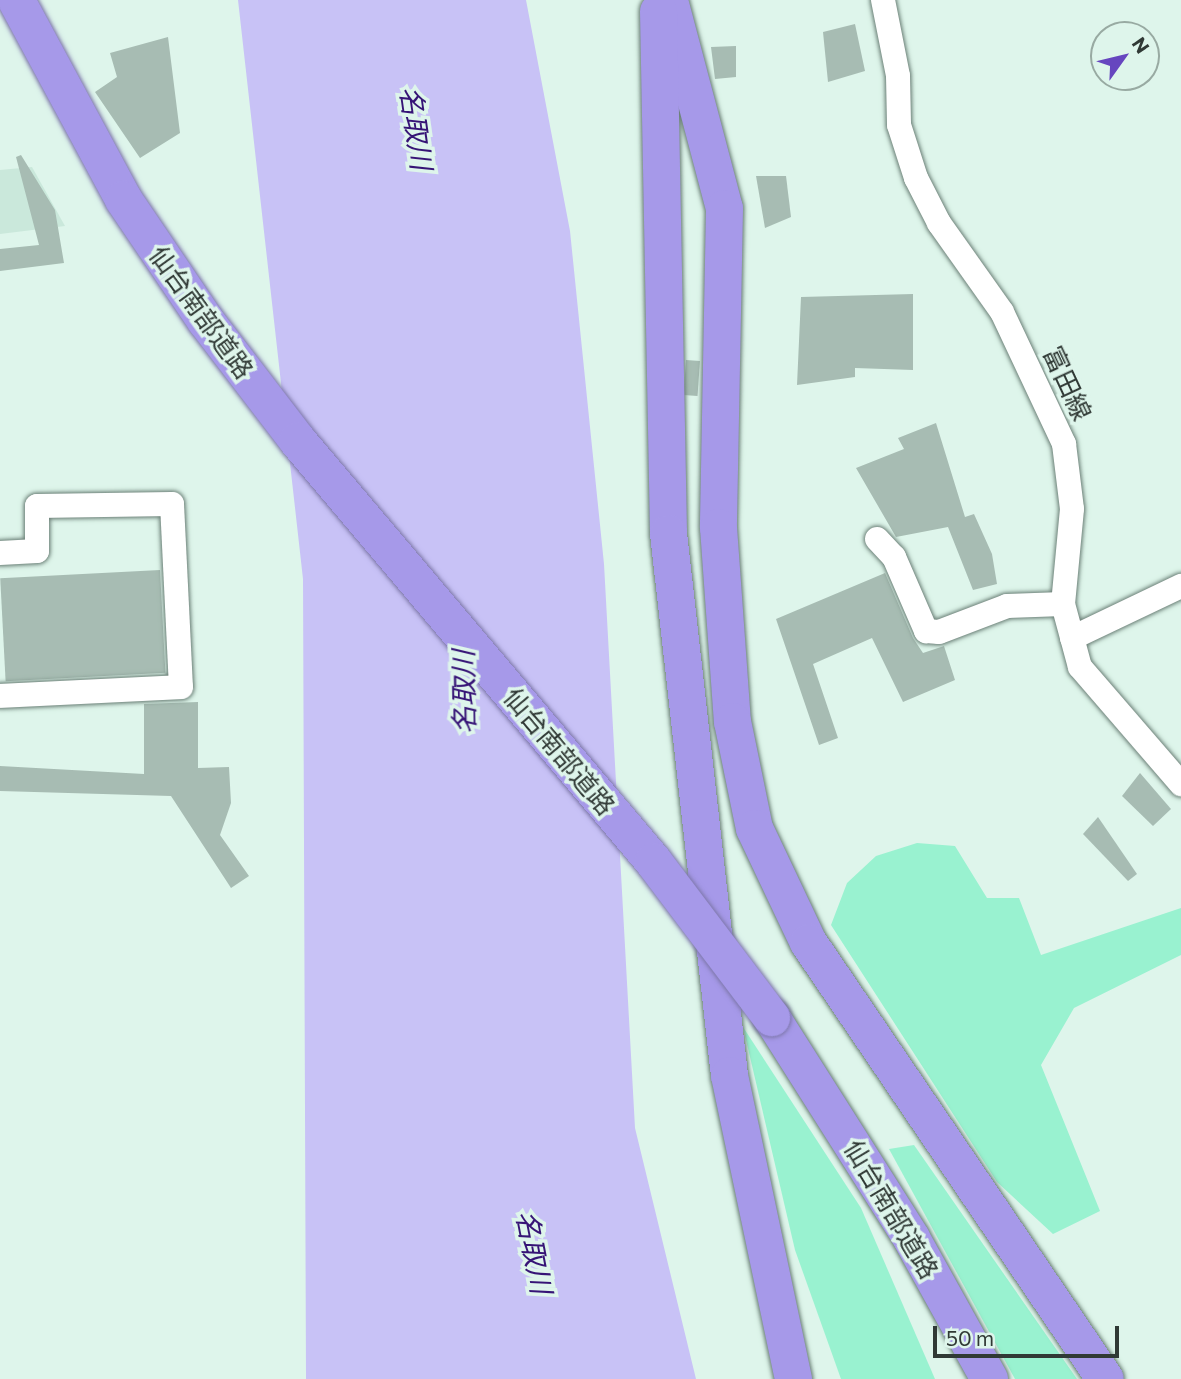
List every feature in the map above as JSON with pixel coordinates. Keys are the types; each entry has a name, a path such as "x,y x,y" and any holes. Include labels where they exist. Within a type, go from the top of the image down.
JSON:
{"highway":[{"name":"仙台南部道路","path":"16,0 123,199 205,320 297,440 653,861 771,1017 911,1238 989,1379"},
{"path":"658,0 668,533 729,1075 793,1379"},
{"path":"669,0 724,208 718,527 732,721 754,828 808,942 1105,1379"}],"street":[{"name":"富田線","path":"883,0 898,76 899,125 916,178 939,223 1002,312 1064,444 1072,509 1063,604 1080,667 1103,701 1181,784"},
{"path":"0,553 37,551 37,506 172,504 181,687 0,696"},
{"path":"877,539 894,557 926,631 939,632 1006,607 1063,604"},
{"path":"1072,638 1181,586"}],"shaded area":[{"path":"32,167 65,226 0,234 0,170"}],"green space":[{"path":"917,843 955,846 987,898 1019,898 1041,955 1181,908 1181,955 1074,1008 1041,1065 1100,1211 1053,1234 997,1182 831,925 847,883 876,856"},
{"path":"743,1027 861,1208 935,1379 841,1379 795,1250"},
{"path":"914,1145 1077,1379 1015,1379 889,1149"}],"water":[{"name":"名取川","path":"238,0 526,0 570,231 604,564 635,1128 696,1379 306,1379 303,579"}],"building":[{"path":"855,24 865,71 828,82 823,32"},
{"path":"168,37 180,133 140,158 95,92 117,77 110,53"},
{"path":"736,46 736,77 715,79 711,47"},
{"path":"21,155 55,210 64,263 0,271 0,249 39,245 16,157"},
{"path":"756,176 786,176 791,217 765,228"},
{"path":"913,294 913,370 855,368 855,377 797,385 801,297"},
{"path":"686,360 700,361 698,396 684,395"},
{"path":"936,423 965,517 974,514 992,554 997,584 973,590 948,527 896,537 856,468 904,449 898,438"},
{"path":"160,570 165,673 6,681 0,578"},
{"path":"885,573 913,638 923,653 944,646 955,680 903,702 872,638 813,664 838,738 819,745 776,619"},
{"path":"198,702 198,768 229,767 231,803 220,835 249,876 231,888 171,796 0,791 0,766 144,774 144,704"},
{"path":"1140,773 1171,809 1153,826 1122,796"},
{"path":"1098,817 1137,874 1128,881 1083,834"}]}
